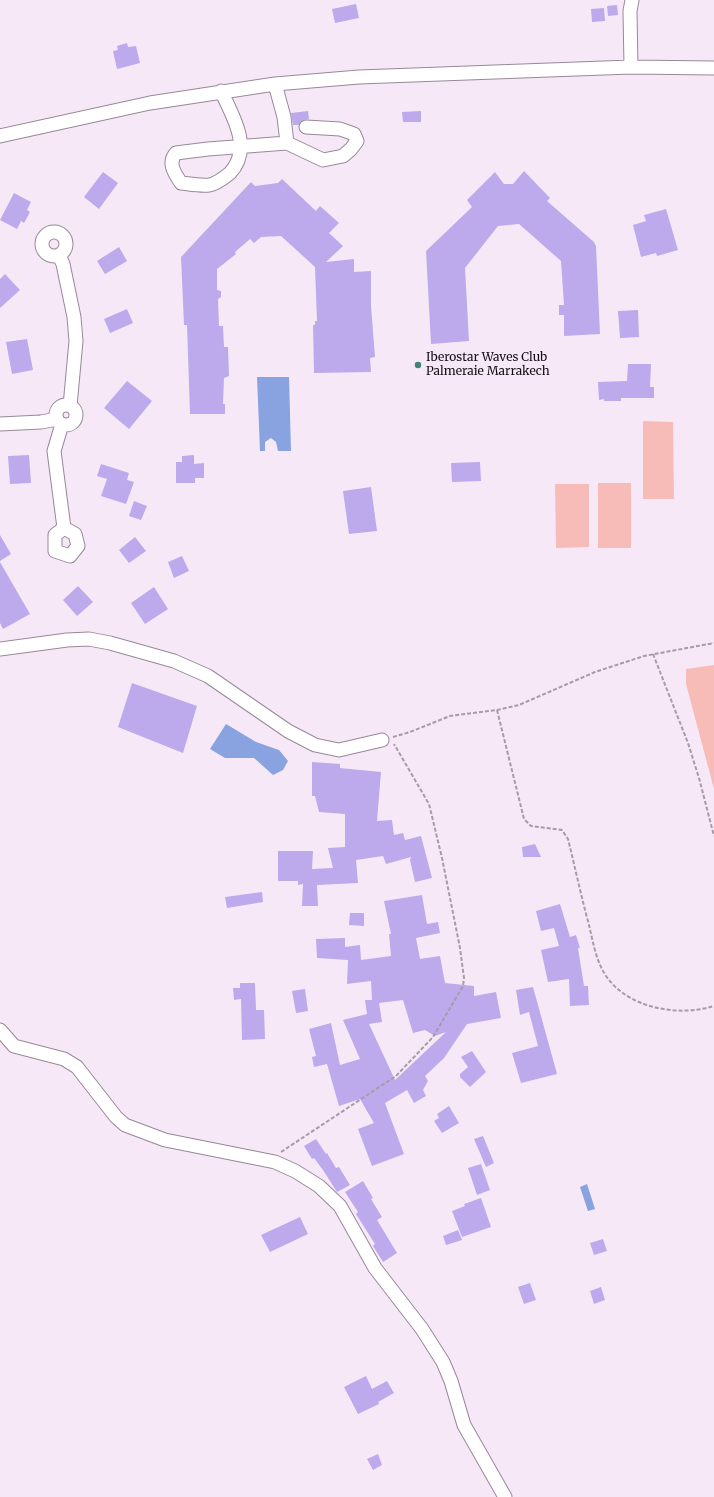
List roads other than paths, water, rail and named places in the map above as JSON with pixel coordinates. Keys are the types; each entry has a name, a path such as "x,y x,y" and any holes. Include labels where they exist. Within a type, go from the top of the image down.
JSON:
{"street":[{"path":"631,67 630,11 632,0"},
{"path":"0,136 150,103 275,84 359,77 631,67 714,68"},
{"path":"275,84 284,117 287,143"},
{"path":"221,91 234,120 241,147 241,156 237,166 219,181 209,185 181,183 173,172 172,162 176,153 208,148 241,147 287,143 323,160 343,156 351,149 356,140 354,134 340,129 306,127"},
{"path":"0,424 59,421 70,424 75,419 76,412 70,406 76,354 75,329 69,292 59,255"},
{"path":"59,421 54,451 64,528"},
{"path":"0,649 89,638 110,643 174,661 208,676 288,731 315,745 339,750 382,740"},
{"path":"0,1030 14,1046 64,1059 77,1067 116,1117 125,1125 165,1140 275,1162 310,1179 340,1206 376,1268 422,1329 443,1362 464,1425 505,1497"}],"water":[{"path":"257,377 289,377 291,451 278,451 276,442 271,438 265,442 265,451 260,451"},
{"path":"226,724 256,742 279,750 288,761 283,770 273,775 254,758 225,758 210,749"},
{"path":"587,1184 595,1209 588,1211 580,1187"}],"place":[{"name":"Iberostar Waves Club Palmeraie Marrakech","path":"418,365"}]}
